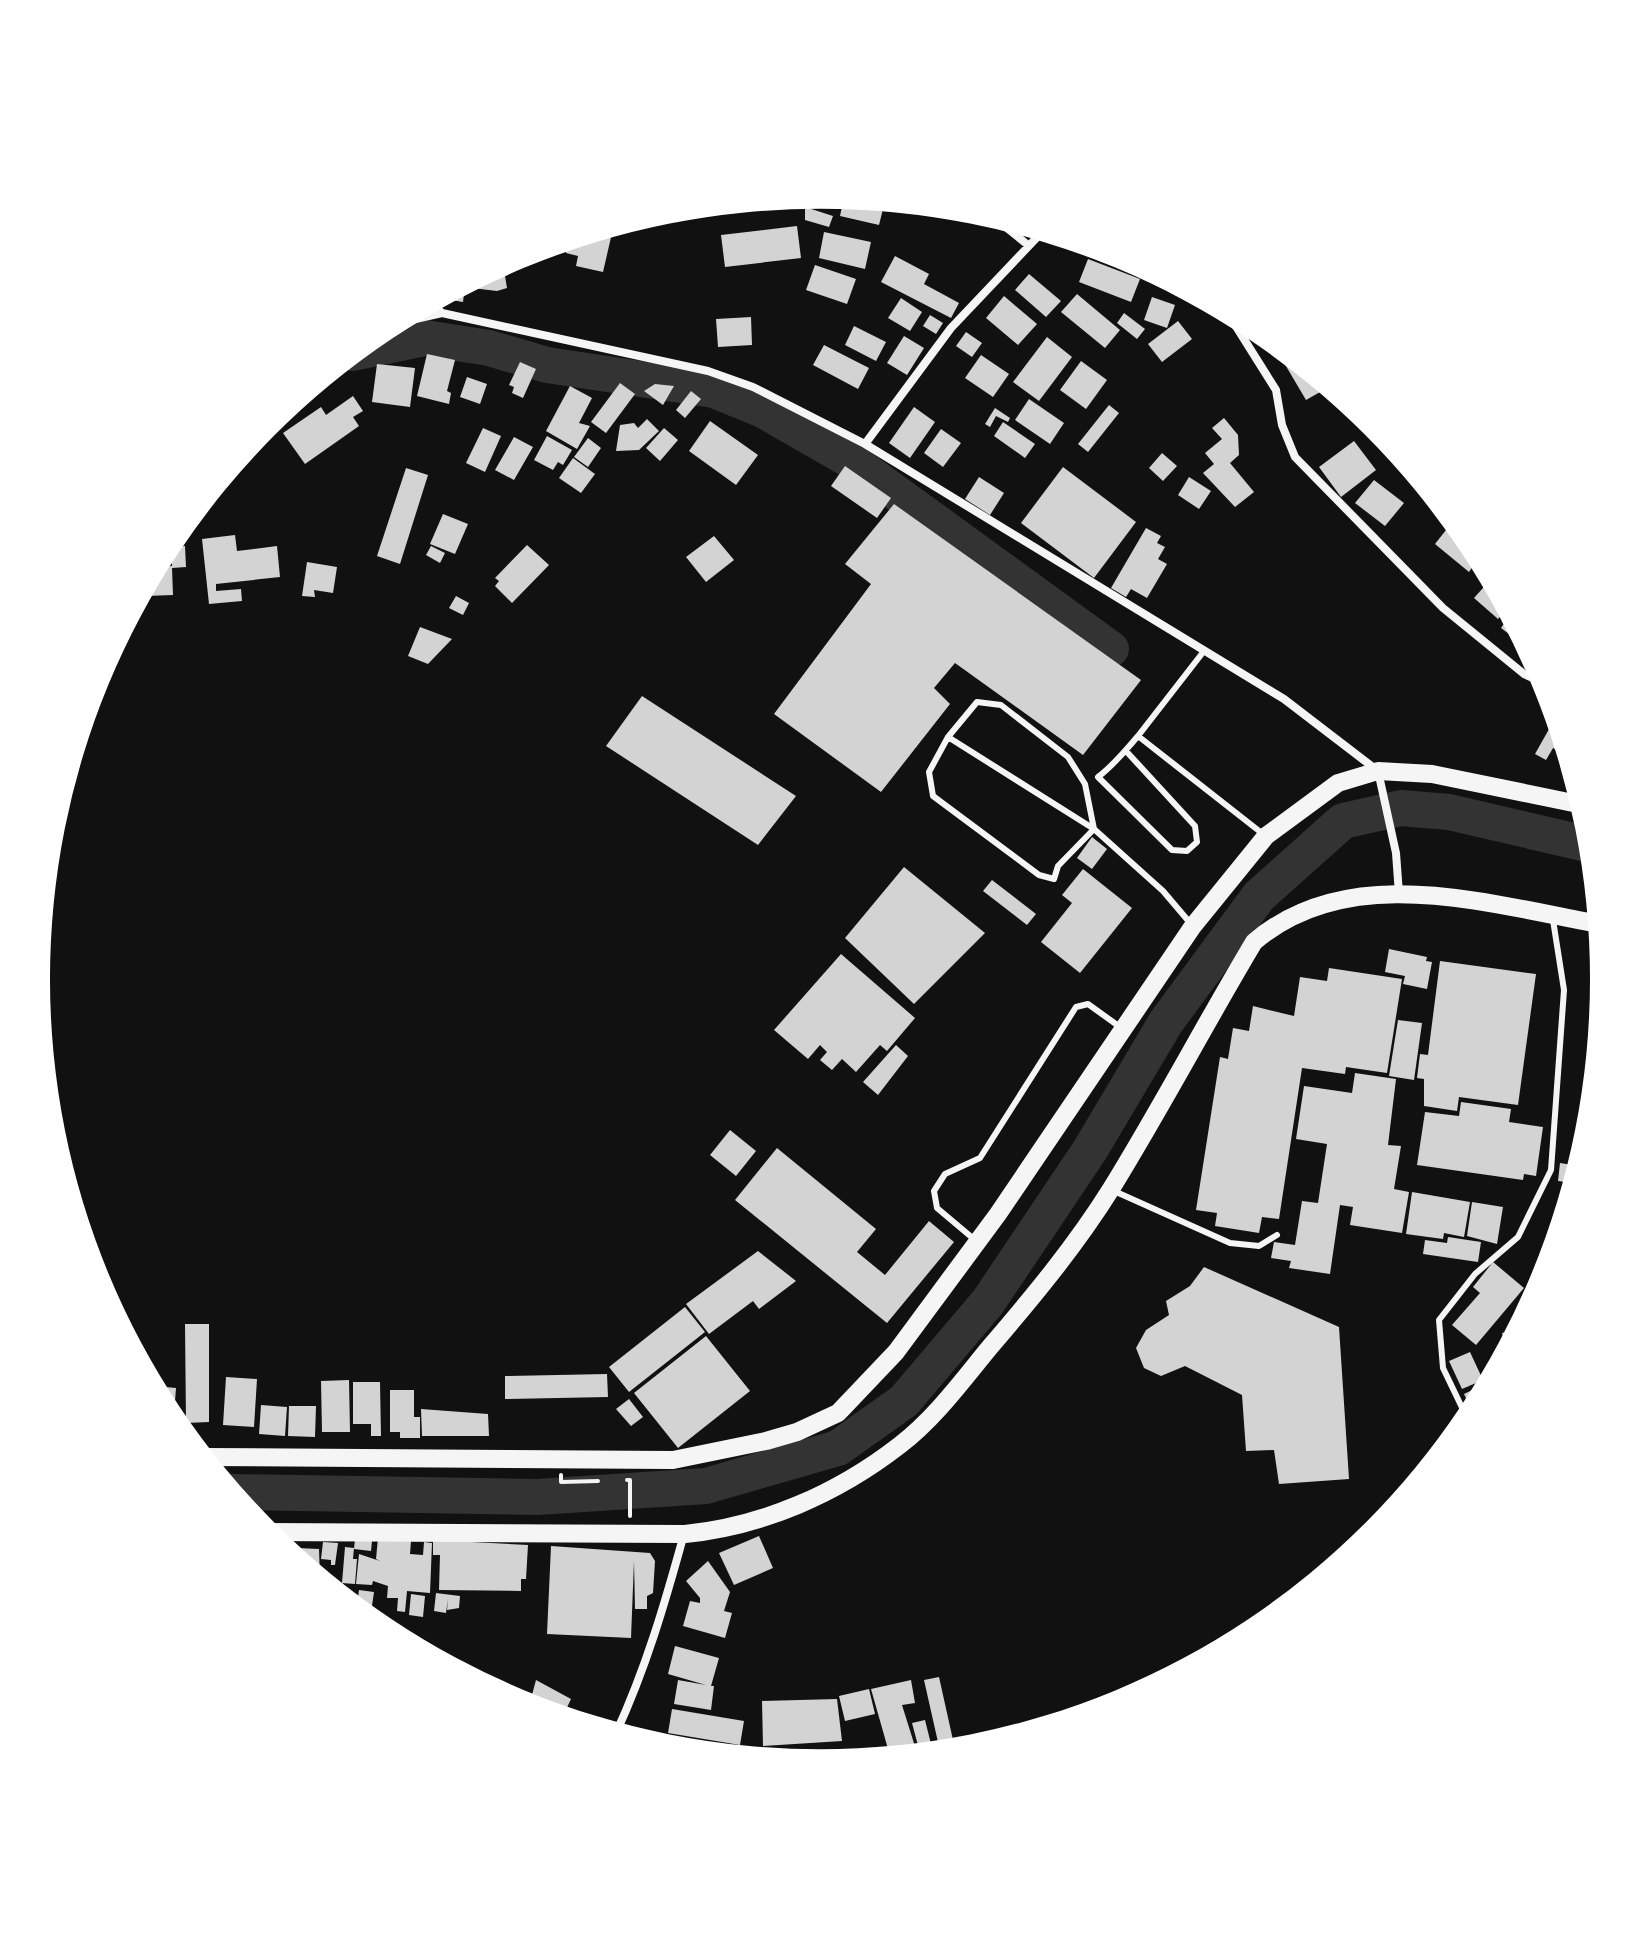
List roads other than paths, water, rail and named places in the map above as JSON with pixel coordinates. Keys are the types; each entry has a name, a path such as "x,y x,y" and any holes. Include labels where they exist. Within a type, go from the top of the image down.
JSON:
{"main road":[{"path":"216,1457 673,1460 766,1441 797,1432 838,1413 896,1352 977,1242 1193,926 1266,836 1338,783 1378,771 1432,774 1569,802"},
{"path":"285,1532 685,1534 721,1530 767,1517 833,1489 900,1445 937,1411 1020,1312 1111,1190 1254,942 1271,928 1305,910 1366,896 1399,894 1454,898 1587,922"}],"street":[{"path":"1014,234 1028,245"},
{"path":"865,444 951,328 1034,240"},
{"path":"439,310 442,313"},
{"path":"429,316 442,313 708,371 753,387 865,444 1284,699 1378,771 1396,853 1399,894"},
{"path":"1241,335 1276,390 1282,425 1295,457 1443,608 1527,676"},
{"path":"621,1723 642,1677 664,1615 685,1534"}],"lane":[{"path":"1085,784 1098,777 1126,751 1204,651"},
{"path":"977,702 1001,705 1068,757 1085,784 1094,829 1058,866 1054,879 1039,875 933,796 929,772 948,737 977,702"},
{"path":"1138,736 1266,836"},
{"path":"948,737 1094,829 1163,891 1193,926"},
{"path":"1098,777 1172,850 1187,851 1197,842 1195,826 1126,751"},
{"path":"1461,1405 1443,1368 1439,1320 1475,1274 1518,1237 1551,1170 1564,990 1553,916"},
{"path":"977,1242 937,1208 934,1191 945,1174 980,1158 1076,1007 1088,1004 1122,1029"},
{"path":"1111,1190 1230,1243 1259,1246 1277,1235"}],"waterway":[{"path":"380,347 425,338 489,348 547,365 714,390 763,410 855,463 1111,649"},
{"path":"246,1492 537,1497 706,1486 838,1448 904,1401 988,1302 1090,1150 1166,1022 1259,896 1343,821 1401,808 1449,812 1577,842"}]}
